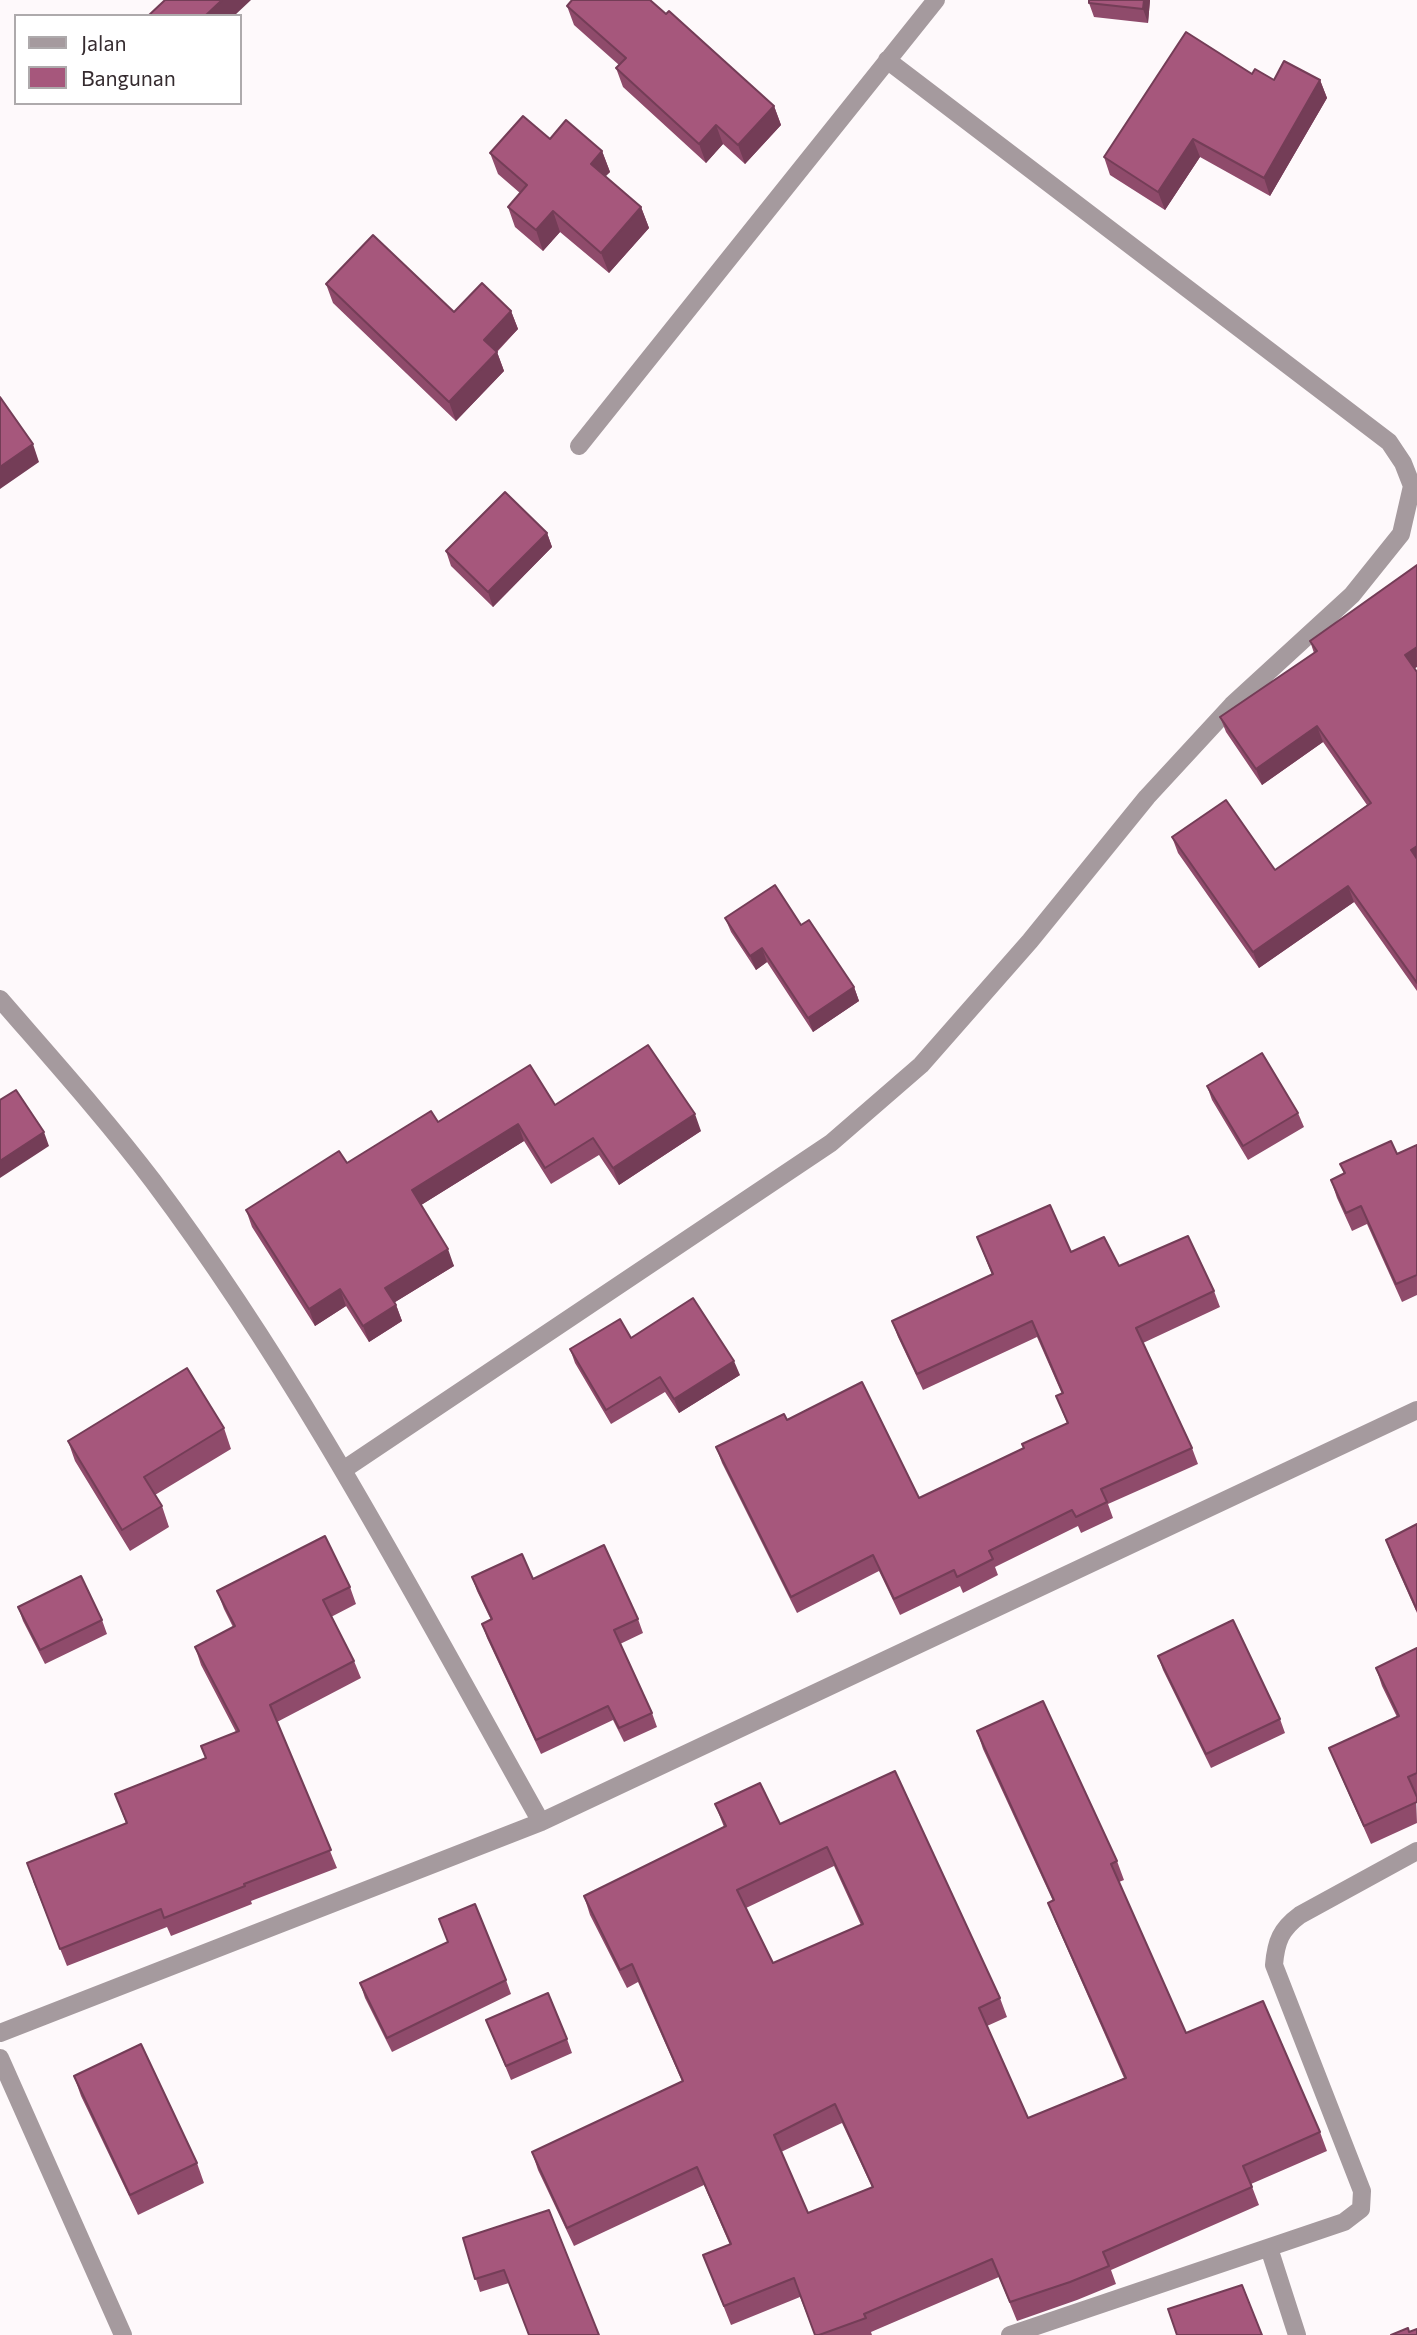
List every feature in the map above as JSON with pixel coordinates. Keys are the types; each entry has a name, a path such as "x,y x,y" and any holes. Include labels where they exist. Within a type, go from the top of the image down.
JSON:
{"street":[{"path":"579,446 936,0"},
{"path":"343,1470 820,1151 881,1103 921,1065 985,993 1146,797 1232,705 1352,595 1401,534 1412,486 1403,463 1389,442 887,60"},
{"path":"0,999 153,1181 249,1319 343,1470 541,1822"},
{"path":"0,2033 541,1822 1417,1410"},
{"path":"1010,2335 1344,2222 1361,2209 1362,2190 1274,1965 1275,1946 1284,1927 1300,1914 1417,1851"},
{"path":"0,2058 123,2335"},
{"path":"1269,2248 1297,2335"}],"building":[{"path":"165,0 222,0 207,14 150,14"},
{"path":"572,0 650,0 666,14 669,11 774,106 738,145 716,125 699,144 616,68 626,58 567,6"},
{"path":"1089,0 1144,0 1143,9 1089,3"},
{"path":"1186,32 1252,74 1255,69 1274,80 1284,61 1320,80 1264,178 1193,139 1158,192 1104,157"},
{"path":"523,116 550,139 566,120 602,151 591,164 641,207 601,253 553,211 536,230 508,207 527,185 490,153"},
{"path":"373,235 454,312 482,283 511,311 484,340 497,352 449,402 326,284"},
{"path":"0,397 33,444 0,467"},
{"path":"505,492 547,533 488,592 446,551"},
{"path":"1417,565 1417,647 1405,655 1417,672 1417,846 1411,850 1417,859 1417,983 1348,886 1253,952 1172,837 1226,800 1275,870 1371,803 1317,726 1256,769 1220,717 1317,651 1310,641"},
{"path":"775,885 801,925 809,920 854,987 808,1018 762,948 750,956 725,918"},
{"path":"648,1045 695,1114 613,1168 593,1138 545,1168 518,1124 412,1190 448,1249 385,1288 396,1305 363,1326 340,1289 309,1309 246,1210 339,1151 347,1163 431,1111 438,1122 530,1065 555,1105"},
{"path":"1262,1053 1298,1113 1243,1146 1207,1086"},
{"path":"16,1090 44,1132 0,1161 0,1100"},
{"path":"1391,1141 1397,1154 1417,1145 1417,1275 1396,1284 1361,1206 1346,1213 1331,1180 1345,1173 1340,1164"},
{"path":"1050,1205 1071,1252 1104,1237 1119,1266 1188,1236 1214,1291 1136,1328 1192,1448 1101,1489 1107,1502 1076,1517 1072,1510 989,1551 993,1559 957,1577 954,1570 894,1599 873,1555 791,1597 716,1447 784,1414 787,1420 862,1382 919,1498 1024,1448 1022,1444 1068,1423 1056,1396 1063,1393 1032,1321 917,1374 892,1321 993,1274 977,1237"},
{"path":"693,1298 734,1361 674,1399 660,1377 606,1410 570,1349 620,1319 631,1338"},
{"path":"187,1368 224,1428 144,1477 162,1506 122,1530 68,1441"},
{"path":"1417,1524 1417,1610 1386,1540"},
{"path":"325,1536 350,1587 323,1600 354,1661 270,1705 331,1850 164,1918 161,1909 60,1949 27,1863 127,1823 115,1794 206,1758 201,1746 239,1731 195,1647 235,1626 217,1591"},
{"path":"604,1545 638,1619 614,1630 652,1713 619,1728 608,1706 536,1740 482,1624 492,1619 472,1577 522,1554 533,1579"},
{"path":"81,1576 102,1620 40,1650 18,1607"},
{"path":"1233,1620 1280,1719 1206,1754 1158,1656"},
{"path":"1417,1648 1417,1773 1408,1777 1417,1802 1364,1826 1329,1748 1399,1716 1376,1668"},
{"path":"1043,1701 1117,1861 1111,1864 1186,2033 1263,2001 1320,2132 1243,2166 1252,2187 1103,2252 1109,2266 1070,2282 1010,2302 992,2259 864,2314 866,2318 819,2335 815,2335 794,2278 724,2306 703,2255 731,2244 697,2167 567,2228 532,2152 683,2081 632,1964 620,1970 584,1896 726,1826 715,1804 760,1783 780,1824 895,1771 1000,1998 979,2008 1028,2118 1126,2078 1048,1903 1054,1900 977,1731","holes":["827,1847 863,1924 773,1963 737,1890","835,2104 873,2187 808,2213 774,2135"]},
{"path":"475,1904 506,1980 387,2038 360,1983 448,1942 439,1919"},
{"path":"548,1993 567,2039 506,2066 486,2020"},
{"path":"141,2044 197,2163 130,2195 74,2076"},
{"path":"549,2210 599,2335 529,2335 504,2270 475,2279 463,2238"},
{"path":"1242,2285 1262,2335 1177,2335 1168,2309"},
{"path":"1408,2328 1409,2332 1417,2329 1417,2335 1391,2335"}]}
